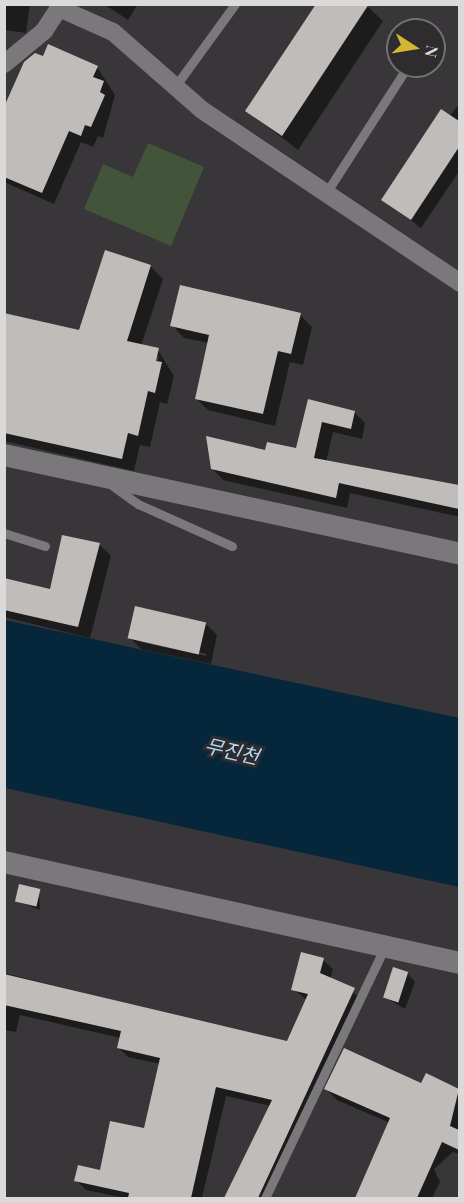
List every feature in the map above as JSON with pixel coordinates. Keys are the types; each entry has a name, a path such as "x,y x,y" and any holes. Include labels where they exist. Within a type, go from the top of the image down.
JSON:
{"street":[{"path":"4,64 44,31 59,6 113,32 174,88 459,283"},
{"path":"4,455 459,554"},
{"path":"4,862 459,963"}],"lane":[{"path":"174,88 235,4"},
{"path":"326,193 400,78"},
{"path":"102,476 138,504 232,546"},
{"path":"4,533 45,546"},
{"path":"265,1198 384,948"}],"green space":[{"path":"148,143 204,167 171,246 84,209 103,164 133,177"}],"water":[{"name":"무진천","path":"5,620 459,718 459,887 5,788"}],"building":[{"path":"316,4 369,4 282,136 245,111"},
{"path":"48,44 98,66 93,77 104,81 100,92 105,95 91,127 85,125 81,136 69,131 42,193 4,177 4,107 24,62 35,53 43,56"},
{"path":"441,109 459,121 459,147 411,220 381,200"},
{"path":"105,250 151,265 127,341 159,348 156,361 162,362 155,393 148,391 138,436 128,433 122,459 4,433 4,313 79,330"},
{"path":"180,285 301,313 291,354 278,351 263,414 195,399 209,335 170,326"},
{"path":"308,399 355,411 351,429 322,422 314,458 459,485 459,509 339,483 336,498 211,469 206,436 265,450 267,442 296,448"},
{"path":"62,535 100,543 78,627 4,610 4,578 50,589"},
{"path":"135,606 206,622 199,655 128,638"},
{"path":"19,884 40,889 36,906 15,902"},
{"path":"301,952 324,958 320,973 355,988 258,1198 224,1198 272,1100 216,1087 191,1198 128,1198 129,1193 74,1181 78,1165 100,1170 110,1121 144,1128 160,1058 117,1048 121,1031 4,1005 4,974 287,1041 308,994 291,990"},
{"path":"393,967 408,972 398,1002 383,997"},
{"path":"344,1048 421,1083 426,1073 459,1089 450,1126 459,1130 459,1150 442,1142 417,1198 355,1198 390,1118 324,1089"}]}
